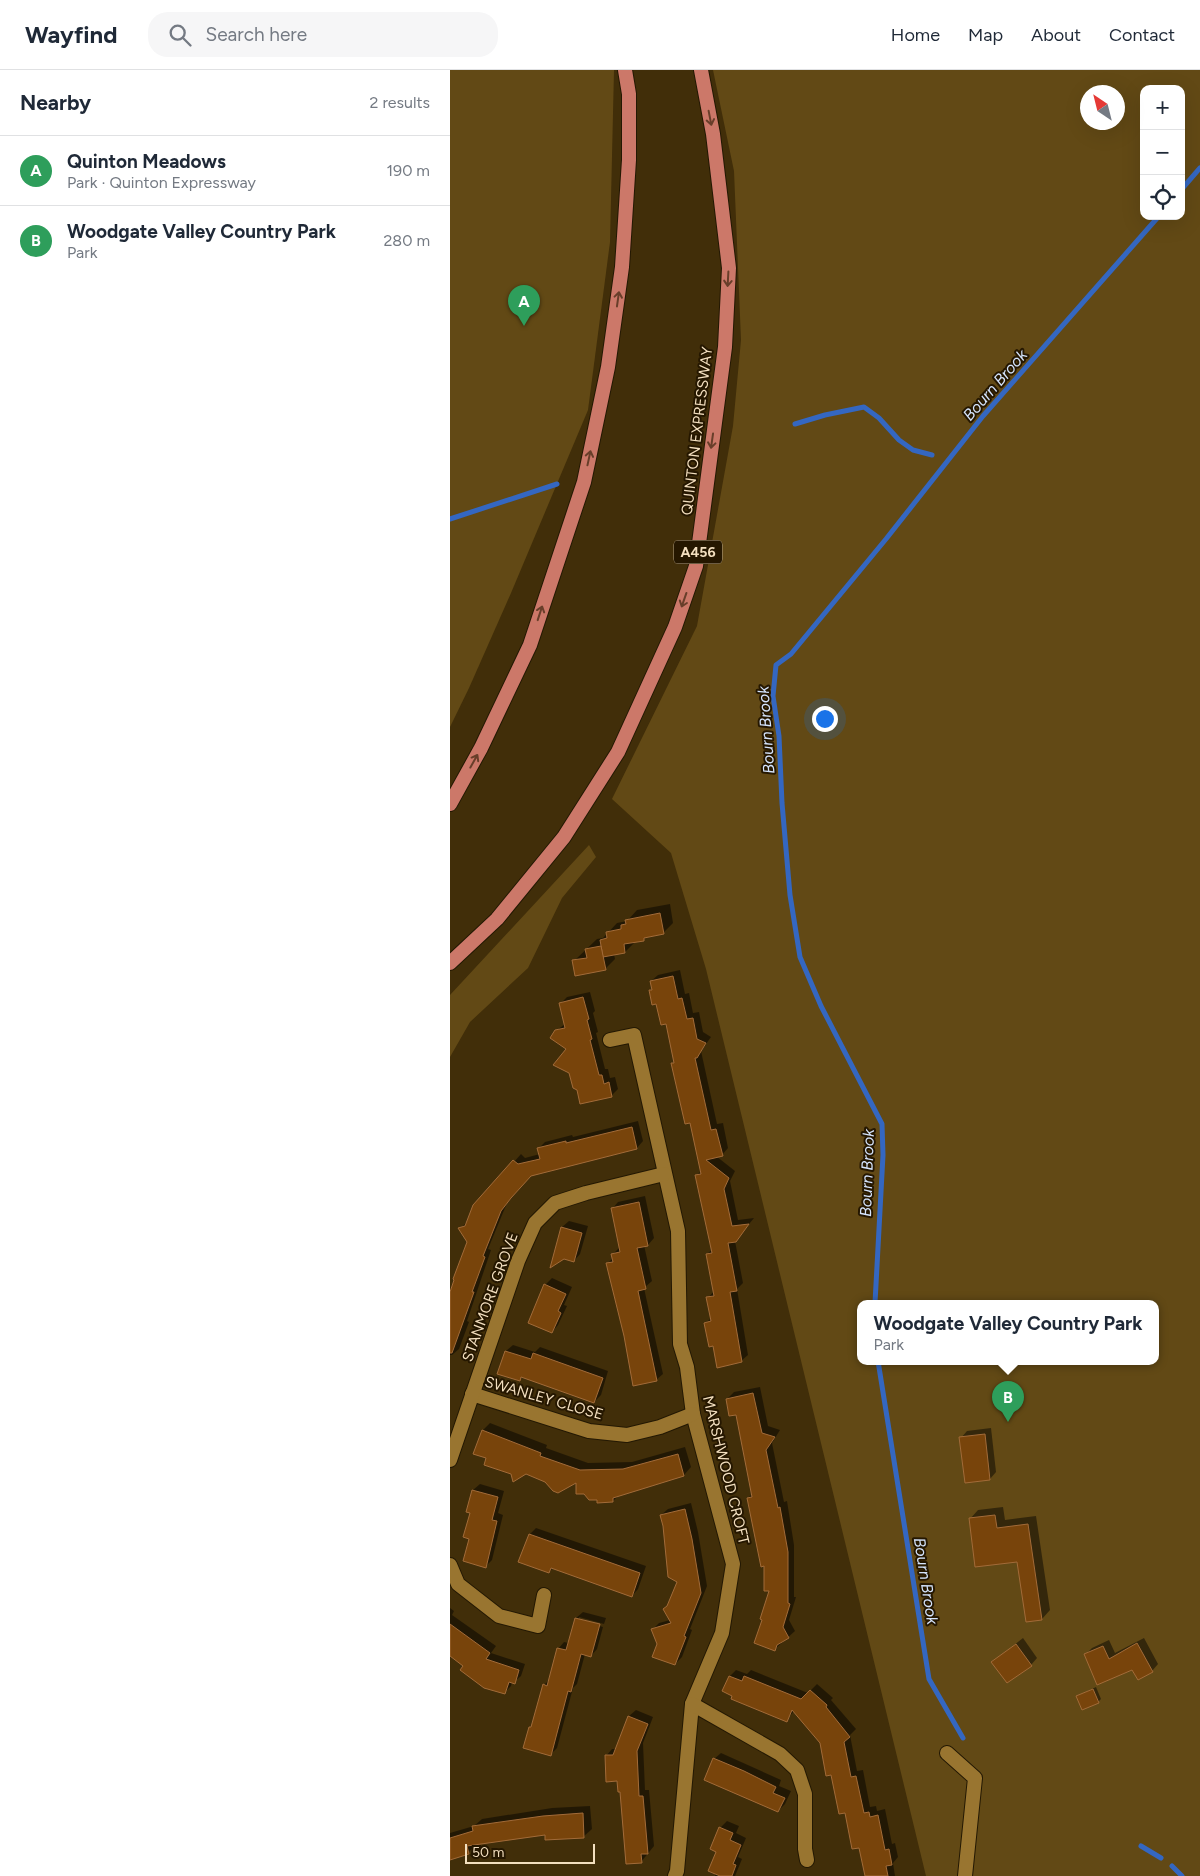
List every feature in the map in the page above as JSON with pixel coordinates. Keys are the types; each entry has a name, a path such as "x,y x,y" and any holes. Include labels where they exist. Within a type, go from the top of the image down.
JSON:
{"highway":[{"path":"450,804 481,748 530,645 584,482 608,367 622,267 629,160 629,94 625,70"},
{"name":"QUINTON EXPRESSWAY","path":"450,963 497,919 564,837 618,752 675,627 696,566 725,347 729,268 713,134 701,70"}],"street":[{"name":"MARSHWOOD CROFT","path":"610,1040 634,1035 678,1230 680,1344 687,1367 693,1414 733,1564 722,1633 692,1704 675,1876"},
{"name":"STANMORE GROVE","path":"450,1460 518,1261 534,1223 555,1202 664,1174"},
{"name":"SWANLEY CLOSE","path":"472,1394 589,1431 627,1435 660,1427 693,1414"},
{"path":"450,1565 458,1584 500,1616 538,1626 544,1595"},
{"path":"692,1704 780,1754 797,1770 805,1794 805,1849 807,1860"},
{"path":"947,1753 975,1778 965,1876"}],"shaded area":[{"path":"450,70 614,70 610,242 588,410 511,593 450,727"},
{"path":"713,70 1200,70 1200,1876 926,1876 706,969 671,853 612,799 697,626 733,426 741,340 734,171"},
{"path":"589,845 596,857 562,898 528,968 470,1022 450,1057 450,995"}],"building":[{"path":"660,913 664,934 644,938 644,941 624,944 625,953 603,957 600,940 607,938 606,932 621,929 621,925 626,924 625,920"},
{"path":"601,946 606,970 575,976 572,960 587,958 585,949"},
{"path":"673,976 678,999 682,998 687,1019 693,1018 697,1039 706,1043 697,1058 695,1058 711,1130 716,1129 723,1156 706,1160 729,1178 724,1189 732,1226 749,1224 736,1242 728,1243 737,1291 730,1292 742,1362 717,1368 713,1346 709,1347 704,1323 711,1321 706,1297 714,1296 706,1254 712,1253 695,1175 701,1174 690,1123 685,1124 671,1063 674,1063 666,1024 661,1025 656,1004 652,1005 649,990 652,990 650,981"},
{"path":"583,997 589,1019 587,1020 592,1039 590,1040 599,1075 602,1075 604,1084 609,1082 612,1097 580,1104 577,1090 573,1088 569,1073 553,1065 566,1049 550,1038 555,1030 565,1028 559,1003"},
{"path":"632,1127 637,1149 531,1176 511,1198 501,1211 483,1256 485,1257 472,1292 474,1292 452,1353 450,1353 450,1292 467,1242 458,1228 465,1226 473,1205 513,1160 518,1164 540,1159 537,1148"},
{"path":"639,1202 648,1246 637,1248 646,1289 638,1291 657,1381 633,1386 624,1336 606,1263 613,1262 611,1254 620,1252 611,1208"},
{"path":"561,1227 582,1233 574,1262 564,1259 550,1268"},
{"path":"544,1284 566,1294 558,1311 561,1313 552,1333 528,1323"},
{"path":"505,1351 531,1359 533,1353 603,1378 594,1403 521,1377 520,1381 497,1374"},
{"path":"753,1393 762,1433 775,1437 766,1450 778,1508 780,1507 788,1552 788,1603 790,1604 783,1627 789,1638 777,1645 775,1651 754,1643 769,1591 764,1591 764,1566 761,1567 747,1498 752,1497 736,1415 729,1416 726,1399"},
{"path":"482,1430 541,1453 540,1456 580,1470 623,1469 678,1454 684,1476 613,1498 613,1502 597,1503 597,1500 589,1500 584,1494 576,1494 576,1483 558,1493 553,1491 545,1482 526,1474 513,1482 511,1474 484,1465 486,1458 473,1454"},
{"path":"985,1434 990,1480 965,1483 959,1437"},
{"path":"472,1490 498,1497 492,1520 497,1521 486,1568 463,1561 469,1539 463,1537 470,1513 466,1512"},
{"path":"685,1509 701,1593 675,1665 652,1657 657,1644 651,1629 671,1623 663,1609 667,1606 677,1582 668,1577 663,1526 660,1515"},
{"path":"995,1515 997,1528 1028,1524 1042,1620 1026,1622 1017,1562 975,1567 969,1518"},
{"path":"529,1534 640,1573 632,1597 551,1568 549,1573 518,1562"},
{"path":"575,1618 600,1624 591,1657 581,1654 571,1692 568,1691 551,1756 523,1748 543,1684 547,1686 557,1648 566,1650"},
{"path":"450,1624 490,1653 486,1659 519,1670 515,1684 509,1682 505,1694 484,1688 460,1670 463,1666 450,1656"},
{"path":"1137,1643 1153,1672 1138,1680 1132,1670 1097,1685 1084,1654 1103,1646 1109,1659"},
{"path":"1016,1644 1032,1666 1007,1683 991,1662"},
{"path":"729,1676 742,1681 744,1676 801,1699 810,1690 827,1705 826,1707 850,1737 844,1742 851,1777 856,1776 864,1813 869,1812 870,1817 878,1815 885,1850 889,1849 892,1865 886,1866 888,1876 865,1876 859,1848 852,1849 845,1813 839,1814 831,1775 826,1776 820,1743 792,1710 787,1722 731,1699 732,1696 722,1691"},
{"path":"1093,1689 1099,1703 1082,1710 1076,1696"},
{"path":"628,1716 648,1724 637,1751 639,1796 643,1796 648,1854 641,1854 642,1863 626,1864 620,1792 618,1792 617,1781 606,1782 605,1755 613,1755"},
{"path":"713,1758 776,1787 773,1793 785,1798 778,1812 704,1780"},
{"path":"583,1813 584,1838 545,1840 545,1835 467,1846 469,1854 450,1860 450,1838 473,1831 472,1826 543,1816"},
{"path":"719,1827 733,1833 730,1840 741,1845 733,1864 736,1865 732,1876 720,1876 708,1871 716,1852 710,1849"}],"waterway":[{"name":"Bourn Brook","path":"1185,185 1200,168"},
{"name":"Bourn Brook","path":"875,1300 883,1155 882,1124 821,1006 800,957 790,895 782,803 779,736 773,696 776,665 791,654 886,539 983,416 1155,220"},
{"path":"795,424 825,415 864,407 879,418 899,440 913,450 932,455"},
{"path":"450,519 557,484"},
{"name":"Bourn Brook","path":"879,1365 929,1679 963,1738"},
{"path":"1141,1846 1161,1858"},
{"path":"1172,1866 1182,1876"}],"place":[{"name":"Quinton Meadows","path":"524,326"},
{"name":"Woodgate Valley Country Park","path":"1008,1422"}]}
